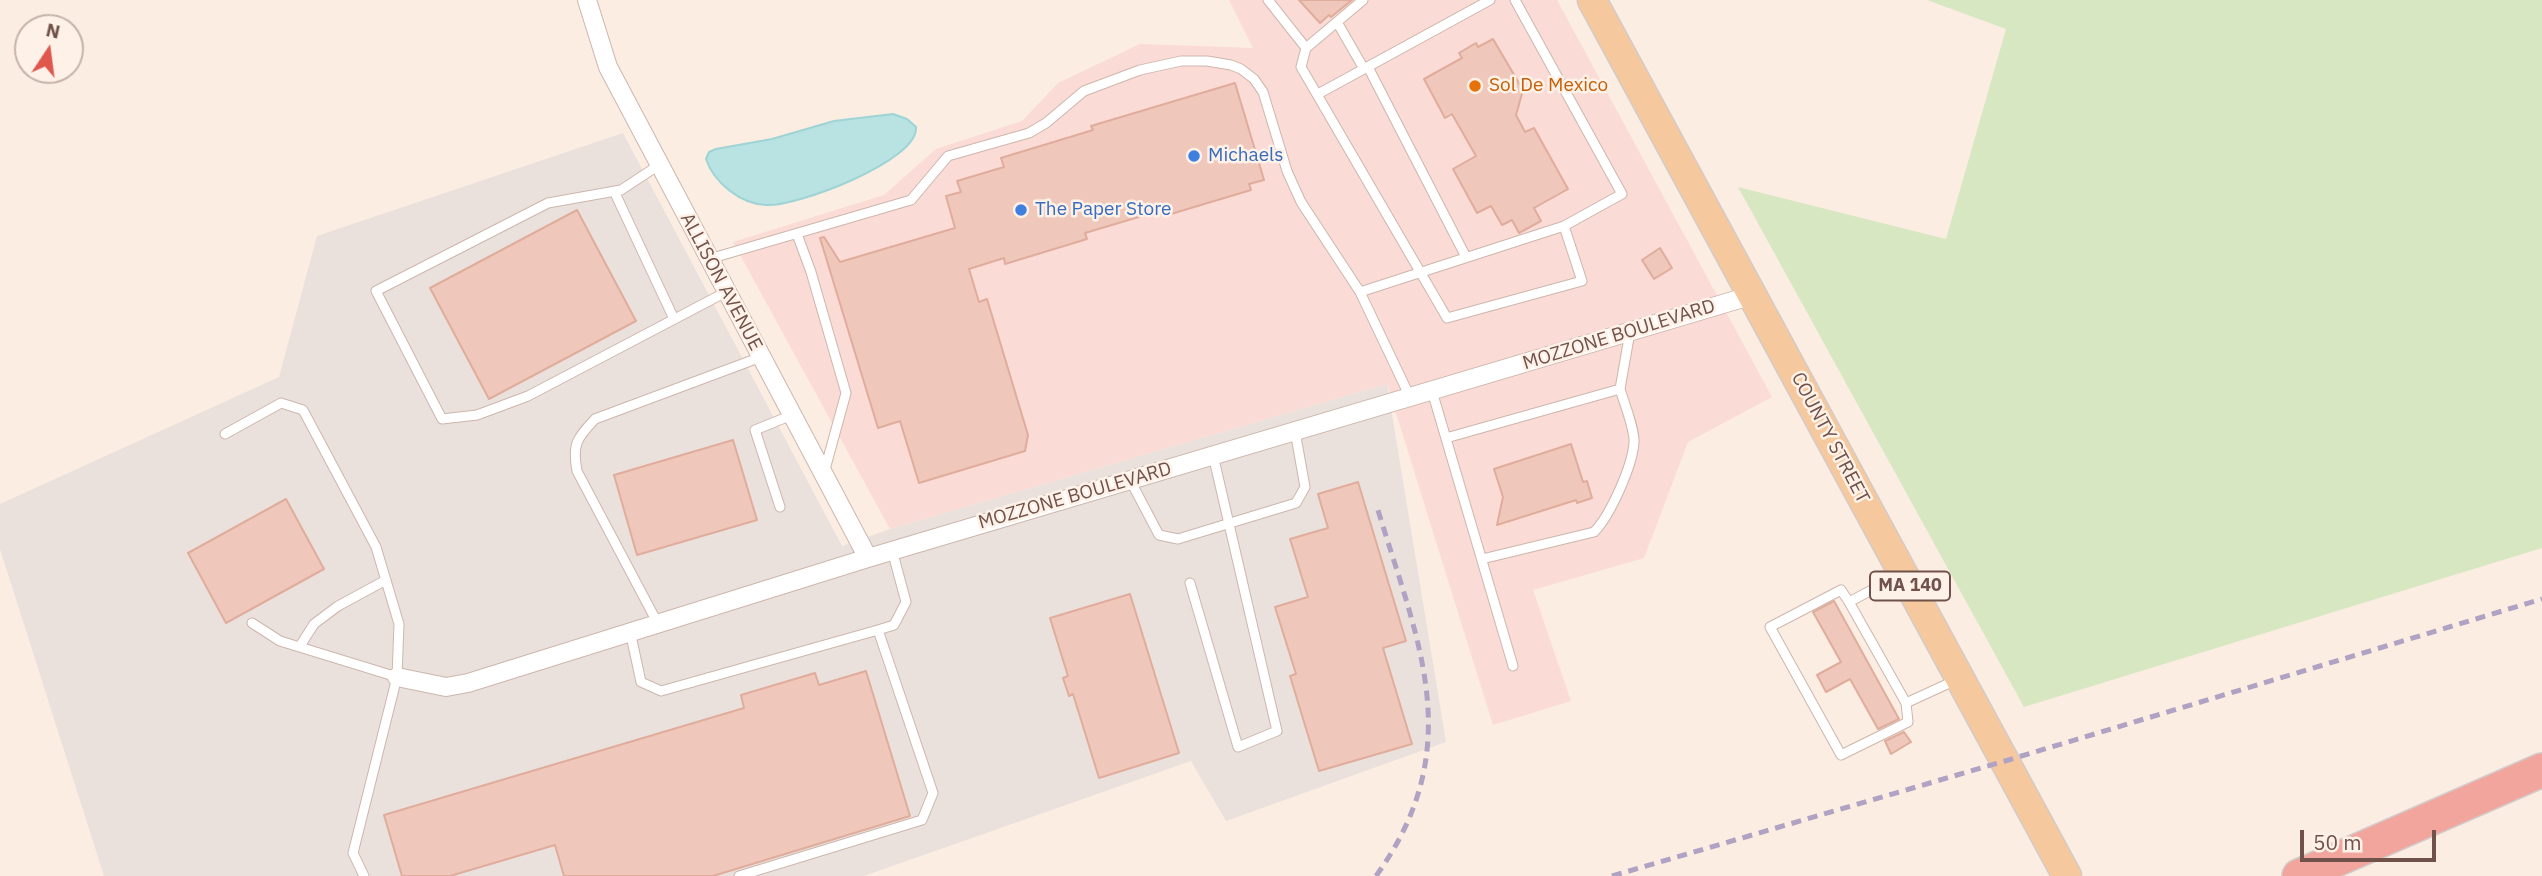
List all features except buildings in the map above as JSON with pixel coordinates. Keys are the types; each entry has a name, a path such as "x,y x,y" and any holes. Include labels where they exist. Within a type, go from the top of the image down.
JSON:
{"highway":[{"path":"2299,876 2542,770"}],"main road":[{"name":"COUNTY STREET","path":"1592,0 2067,876"}],"street":[{"name":"ALLISON AVENUE","path":"587,0 608,67 868,558"},
{"name":"MOZZONE BOULEVARD","path":"397,677 446,687 468,682 892,550 1753,295"}],"lane":[{"path":"1268,0 1306,48"},
{"path":"1363,0 1306,48 1301,67 1447,318 1581,281 1564,226"},
{"path":"1318,94 1490,0"},
{"path":"1360,292 1564,226 1622,194 1515,0"},
{"path":"1337,22 1366,68 1466,257"},
{"path":"709,260 911,201 948,156 1029,133 1046,123 1084,91 1140,70 1181,61 1207,61 1241,69 1254,79 1263,92 1287,171 1301,202 1360,292 1410,397"},
{"path":"659,165 621,190 548,203 376,291 442,419 477,415 528,396 726,292"},
{"path":"614,191 674,319"},
{"path":"797,234 811,272 846,393 823,474"},
{"path":"1482,559 1594,532 1605,522 1628,465 1634,441 1620,389 1630,332"},
{"path":"657,622 577,471 574,454 578,436 595,419 761,357"},
{"path":"1446,438 1620,389"},
{"path":"1432,391 1513,666"},
{"path":"225,434 281,403 303,410 376,547 399,624 397,677 353,853 364,876"},
{"path":"780,507 755,430 792,415"},
{"path":"1130,480 1159,535 1178,539 1230,524 1296,503 1305,488 1295,431"},
{"path":"1190,583 1238,747 1277,731 1213,455"},
{"path":"630,631 641,682 661,691 878,630 894,625 906,602 892,550"},
{"path":"1849,603 1903,573"},
{"path":"300,646 314,624 338,606 386,580"},
{"path":"1841,590 1906,703 1908,722 1841,755 1770,627 1841,590"},
{"path":"252,623 280,640 397,677"},
{"path":"739,876 922,820 933,793 878,630"},
{"path":"1906,703 1959,678"}],"shaded area":[{"path":"1229,0 1557,0 1772,397 1688,442 1644,558 1533,590 1571,701 1493,725 1387,384 890,529 733,242 884,195 936,149 1022,121 1058,83 1140,44 1253,48"},
{"path":"623,133 842,546 890,529 1387,384 1446,742 1226,821 1191,761 864,876 104,876 0,549 0,504 279,377 317,236"}],"green space":[{"path":"1927,0 2542,0 2542,548 2024,707 1738,187 1946,239 2006,29"}],"water":[{"path":"893,114 907,119 916,127 912,140 898,154 853,180 781,204 757,204 738,196 715,176 706,159 709,152 716,149 772,139 834,121"}],"railway":[{"path":"1376,876 1404,829 1421,783 1428,738 1427,694 1419,649 1377,507"},
{"path":"1612,876 2542,599"}],"place":[{"name":"Sol De Mexico","path":"1475,86"},
{"name":"Michaels","path":"1194,156"},
{"name":"The Paper Store","path":"1021,210"}]}
